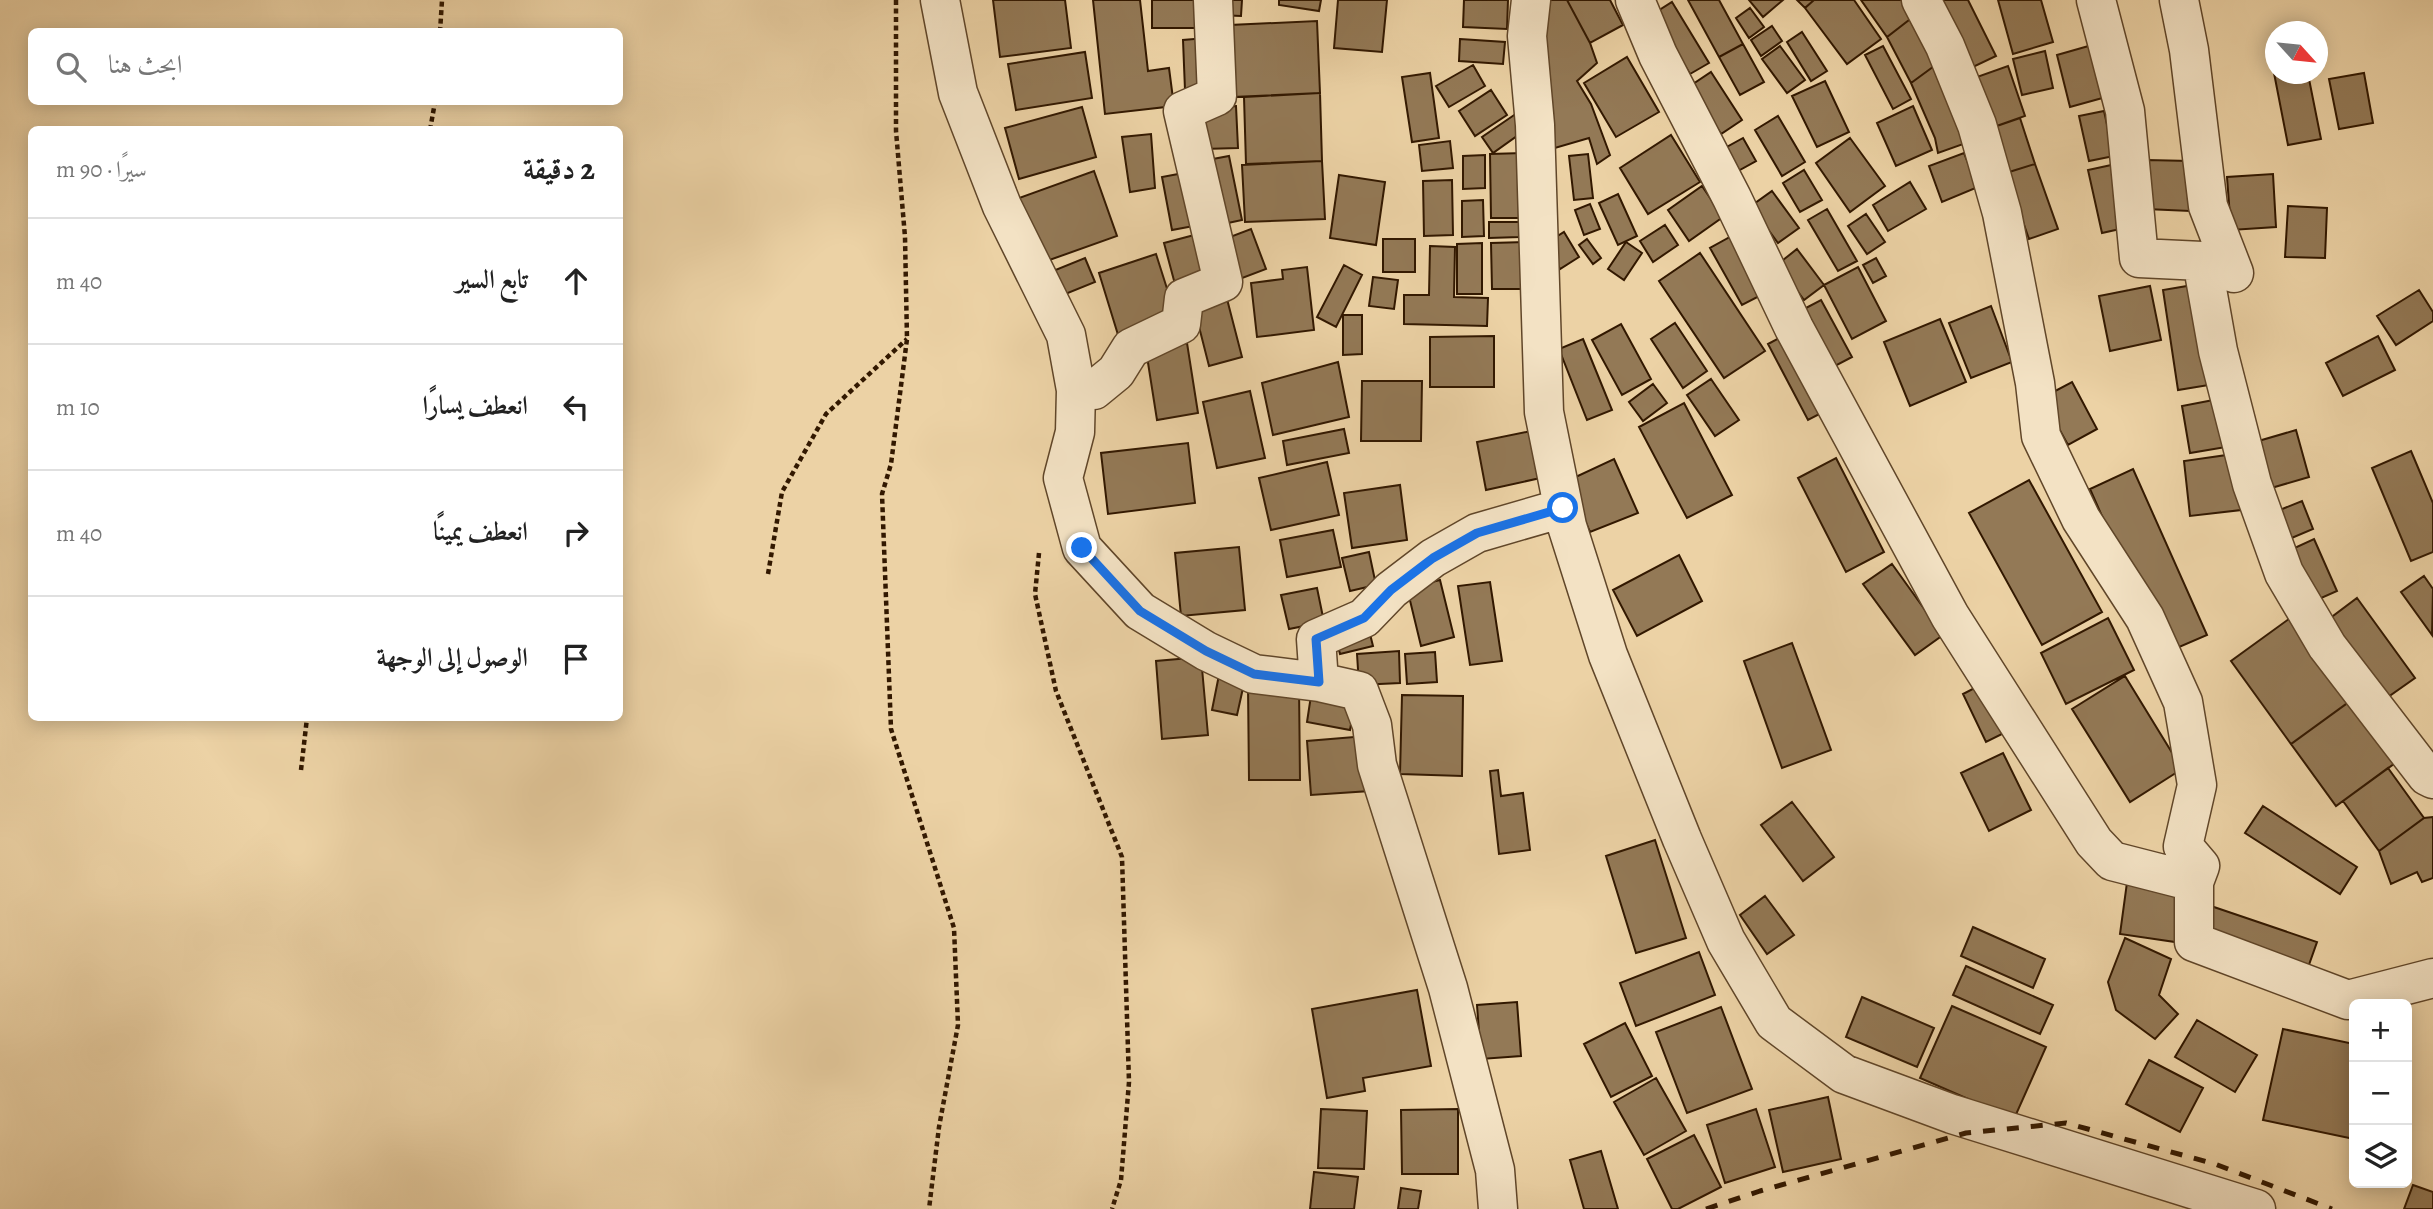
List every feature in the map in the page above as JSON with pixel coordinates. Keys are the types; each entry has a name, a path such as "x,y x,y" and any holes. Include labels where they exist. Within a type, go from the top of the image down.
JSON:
{"street":[{"path":"940,0 958,93 1002,206 1066,335 1076,390 1075,432 1063,478 1082,548 1140,611 1206,651 1254,674 1319,682 1359,691 1372,725 1377,765 1448,988 1495,1170 1498,1209"},
{"path":"1076,390 1094,390 1116,372 1131,348 1181,324 1184,299 1223,282 1183,111 1217,96 1213,0"},
{"path":"1531,0 1527,36 1535,125 1544,412 1563,508 1608,655 1682,839 1726,941 1774,1022 1844,1074 1964,1118 2256,1209"},
{"path":"1635,0 1658,55 1732,198 1794,328 1950,616 2094,842 2112,861 2194,882"},
{"path":"1921,0 1945,47 1977,125 2002,213 2035,383 2041,436 2081,519 2145,618 2183,702 2197,785 2183,846 2200,866 2194,882 2194,942 2348,1000 2433,978"},
{"path":"2096,0 2125,111 2139,258 2202,261 2234,273 2208,206 2189,50 2179,0"},
{"path":"2202,261 2218,351 2252,484 2284,573 2327,646 2427,776 2433,779"},
{"path":"1319,682 1316,639 1364,618 1391,590 1433,558 1477,533 1563,508"}],"path":[{"path":"440,28 442,0"},
{"path":"896,0 896,131 905,237 907,339 891,464 882,494 891,729 954,928 958,1025 939,1128 929,1209"},
{"path":"431,126 434,105"},
{"path":"768,574 782,492 826,414 907,339"},
{"path":"1040,544 1035,594 1056,691 1122,857 1129,1082 1121,1180 1112,1209"},
{"path":"301,770 307,721"}],"building":[{"path":"993,0 1065,0 1071,48 1000,57"},
{"path":"1093,0 1140,0 1148,71 1169,68 1174,106 1105,114"},
{"path":"1152,0 1206,0 1205,28 1152,28"},
{"path":"1218,0 1242,0 1241,16 1217,15"},
{"path":"1279,0 1321,0 1319,11 1279,5"},
{"path":"1338,0 1387,0 1382,52 1334,48"},
{"path":"1464,0 1508,0 1507,29 1463,27"},
{"path":"1539,0 1567,0 1590,43 1597,63 1577,81 1591,104 1610,155 1597,164 1589,138 1548,150"},
{"path":"1567,0 1610,0 1623,25 1590,43"},
{"path":"1688,0 1719,0 1743,44 1719,57"},
{"path":"1749,0 1783,0 1763,17"},
{"path":"1797,0 1814,0 1805,8"},
{"path":"1814,0 1854,0 1881,39 1847,64 1805,8"},
{"path":"1861,0 1910,0 1918,13 1887,37"},
{"path":"1940,0 1968,0 1996,56 1973,67"},
{"path":"1998,0 2041,0 2053,42 2013,54"},
{"path":"1672,2 1709,63 1690,74 1653,14"},
{"path":"1750,8 1764,27 1749,38 1736,18"},
{"path":"1918,13 1941,61 1911,83 1887,37"},
{"path":"1317,21 1320,93 1233,97 1230,25"},
{"path":"1772,26 1782,41 1761,56 1751,40"},
{"path":"1802,32 1827,71 1811,81 1787,42"},
{"path":"1206,38 1209,89 1185,90 1183,40"},
{"path":"1460,39 1505,42 1503,64 1459,61"},
{"path":"1743,44 1764,82 1740,95 1719,57"},
{"path":"2092,45 2106,97 2070,107 2057,55"},
{"path":"1780,46 1805,80 1787,93 1762,59"},
{"path":"1883,46 1911,99 1893,109 1865,55"},
{"path":"2045,51 2053,88 2022,95 2013,59"},
{"path":"1085,52 1092,98 1016,110 1008,64"},
{"path":"1627,57 1659,112 1616,137 1584,83"},
{"path":"1941,61 1969,142 1938,153 1935,138 1911,83"},
{"path":"1473,65 1485,86 1449,107 1436,86"},
{"path":"2008,66 2025,116 1991,128 1974,78"},
{"path":"1711,72 1742,120 1721,134 1690,86"},
{"path":"1430,73 1439,138 1412,142 1402,77"},
{"path":"2364,73 2373,123 2339,129 2329,79"},
{"path":"1825,81 1849,132 1817,147 1792,96"},
{"path":"2276,84 2310,84 2321,139 2288,145"},
{"path":"1491,90 1507,115 1475,136 1459,111"},
{"path":"1320,93 1322,161 1246,164 1244,97"},
{"path":"1236,106 1238,148 1203,149 1201,108"},
{"path":"1913,106 1932,150 1896,166 1877,123"},
{"path":"1082,107 1096,157 1019,179 1005,128"},
{"path":"1520,111 1531,126 1493,153 1482,137"},
{"path":"2104,111 2114,156 2089,161 2079,116"},
{"path":"1778,116 1805,162 1782,176 1755,130"},
{"path":"2020,118 2035,164 2006,173 1991,128"},
{"path":"1151,134 1155,188 1130,192 1122,137"},
{"path":"1671,135 1700,182 1648,214 1620,168"},
{"path":"1743,138 1756,161 1729,176 1716,153"},
{"path":"1850,138 1885,186 1850,212 1816,163"},
{"path":"1450,141 1453,168 1422,171 1419,145"},
{"path":"1523,153 1523,218 1491,218 1490,154"},
{"path":"1964,153 1978,187 1942,202 1929,166"},
{"path":"1588,154 1593,198 1574,200 1569,156"},
{"path":"1485,155 1485,188 1463,189 1463,156"},
{"path":"1229,156 1242,220 1214,226 1202,161"},
{"path":"2147,160 2190,161 2190,211 2146,209"},
{"path":"1322,161 1325,219 1245,222 1242,165"},
{"path":"2035,164 2058,229 2029,239 2006,173"},
{"path":"2116,164 2129,227 2102,233 2088,170"},
{"path":"1804,170 1822,200 1800,212 1783,183"},
{"path":"1094,171 1117,236 1041,263 1019,198"},
{"path":"1189,172 1199,225 1172,230 1162,177"},
{"path":"2273,174 2276,227 2231,230 2227,177"},
{"path":"1339,175 1385,182 1376,245 1330,238"},
{"path":"1452,180 1453,235 1424,236 1423,181"},
{"path":"1910,182 1926,209 1888,231 1873,205"},
{"path":"1702,186 1723,217 1689,241 1668,210"},
{"path":"1772,191 1799,228 1778,243 1751,206"},
{"path":"1618,194 1637,236 1618,245 1599,203"},
{"path":"1483,200 1484,236 1462,237 1462,201"},
{"path":"1590,204 1600,229 1584,235 1575,210"},
{"path":"2288,206 2327,208 2325,258 2285,257"},
{"path":"1827,209 1857,261 1838,271 1808,220"},
{"path":"1866,214 1885,242 1867,254 1848,226"},
{"path":"1489,222 1520,222 1520,237 1489,238"},
{"path":"1665,225 1678,245 1653,262 1640,241"},
{"path":"1251,229 1266,269 1237,280 1222,240"},
{"path":"1564,232 1579,257 1560,269 1545,244"},
{"path":"1737,233 1769,291 1742,305 1710,248"},
{"path":"1198,234 1210,278 1176,288 1164,243"},
{"path":"1383,239 1415,239 1415,272 1383,272"},
{"path":"1587,239 1601,258 1593,264 1579,245"},
{"path":"1530,242 1531,289 1492,289 1491,243"},
{"path":"1626,242 1642,253 1624,280 1608,269"},
{"path":"1482,243 1482,294 1457,294 1457,244"},
{"path":"1430,246 1455,247 1454,297 1488,298 1487,326 1404,324 1404,295 1429,295"},
{"path":"1797,249 1824,285 1804,300 1778,264"},
{"path":"1700,253 1765,351 1724,378 1659,281"},
{"path":"1156,254 1177,320 1119,338 1099,273"},
{"path":"1085,258 1095,282 1058,297 1048,273"},
{"path":"1876,258 1886,276 1873,283 1863,265"},
{"path":"1344,265 1362,275 1336,327 1317,317"},
{"path":"1307,267 1314,330 1257,337 1251,283 1283,279 1282,270"},
{"path":"1858,267 1886,321 1852,339 1824,285"},
{"path":"1373,277 1398,280 1394,309 1369,306"},
{"path":"2199,284 2215,384 2178,390 2163,290"},
{"path":"2150,286 2161,340 2110,351 2099,296"},
{"path":"2419,290 2433,312 2433,321 2396,345 2377,316"},
{"path":"1227,299 1242,357 1209,366 1194,307"},
{"path":"1821,300 1852,357 1835,366 1804,309"},
{"path":"1991,306 2012,362 1971,378 1949,323"},
{"path":"1343,315 1362,315 1362,354 1343,355"},
{"path":"1940,319 1966,382 1910,406 1884,342"},
{"path":"1675,323 1707,371 1683,388 1651,339"},
{"path":"1621,324 1651,379 1622,395 1592,340"},
{"path":"1789,333 1829,409 1808,420 1768,344"},
{"path":"1494,336 1494,387 1430,387 1430,337"},
{"path":"2378,336 2395,370 2343,396 2326,363"},
{"path":"1583,339 1612,410 1587,420 1559,349"},
{"path":"1187,343 1198,413 1157,420 1146,350"},
{"path":"1338,362 1349,417 1273,435 1262,383"},
{"path":"1711,379 1739,420 1715,436 1687,395"},
{"path":"1362,381 1422,381 1421,441 1361,441"},
{"path":"2072,382 2097,429 2068,445 2042,398"},
{"path":"1653,384 1667,403 1643,421 1629,402"},
{"path":"1250,391 1265,458 1217,468 1203,402"},
{"path":"2224,398 2232,446 2190,453 2182,406"},
{"path":"1684,403 1732,495 1687,518 1639,427"},
{"path":"1344,429 1349,453 1287,465 1283,441"},
{"path":"1536,430 1545,477 1486,490 1477,442"},
{"path":"2296,430 2309,477 2268,489 2255,442"},
{"path":"1188,443 1195,503 1108,514 1101,453"},
{"path":"2411,451 2433,503 2433,552 2411,561 2372,468"},
{"path":"2234,454 2241,510 2190,516 2184,461"},
{"path":"1836,458 1884,552 1846,572 1798,478"},
{"path":"1614,459 1638,513 1590,532 1567,481"},
{"path":"1327,462 1339,515 1271,530 1259,478"},
{"path":"2133,469 2207,635 2163,654 2090,489"},
{"path":"2029,480 2102,612 2042,645 1969,513"},
{"path":"1400,485 1407,540 1352,548 1344,493"},
{"path":"2302,501 2313,529 2282,542 2270,514"},
{"path":"1333,530 1341,567 1287,577 1280,540"},
{"path":"2314,539 2337,591 2310,603 2288,551"},
{"path":"1239,547 1245,610 1181,616 1175,553"},
{"path":"1369,552 1376,585 1350,591 1342,558"},
{"path":"1679,555 1702,601 1637,636 1613,590"},
{"path":"1892,564 1943,635 1915,655 1863,584"},
{"path":"2424,576 2433,589 2432,635 2401,592"},
{"path":"1440,580 1454,637 1421,646 1407,588"},
{"path":"1490,582 1502,661 1470,665 1458,586"},
{"path":"1317,588 1324,622 1289,629 1281,595"},
{"path":"2357,598 2415,678 2378,704 2321,625"},
{"path":"2293,616 2353,699 2291,744 2231,661"},
{"path":"2108,618 2134,670 2066,704 2041,653"},
{"path":"1368,626 1373,646 1340,654 1335,634"},
{"path":"1792,643 1831,750 1782,768 1744,661"},
{"path":"1399,651 1400,683 1359,685 1357,654"},
{"path":"1435,652 1437,682 1407,684 1405,654"},
{"path":"1201,657 1208,735 1162,739 1156,661"},
{"path":"1219,675 1245,679 1237,715 1212,710"},
{"path":"2125,676 2182,769 2130,802 2072,709"},
{"path":"1988,681 2012,729 1986,742 1963,694"},
{"path":"1248,686 1299,686 1300,780 1249,780"},
{"path":"1312,689 1356,696 1350,730 1307,722"},
{"path":"1402,695 1463,696 1462,776 1400,774"},
{"path":"2353,699 2398,761 2336,806 2291,744"},
{"path":"1366,736 1370,791 1311,795 1307,741"},
{"path":"2003,753 2031,810 1989,831 1961,773"},
{"path":"2388,768 2424,818 2379,851 2343,801"},
{"path":"1498,770 1501,796 1523,793 1530,850 1499,854 1490,771"},
{"path":"1792,802 1834,857 1803,881 1761,825"},
{"path":"2263,806 2357,867 2340,894 2245,833"},
{"path":"2433,817 2433,878 2422,882 2417,872 2391,884 2379,851 2424,818"},
{"path":"1655,840 1686,938 1636,953 1606,856"},
{"path":"2128,875 2190,883 2182,943 2120,934"},
{"path":"1765,896 1794,935 1767,954 1740,915"},
{"path":"2208,905 2317,942 2305,976 2196,939"},
{"path":"1973,927 2045,959 2033,988 1961,956"},
{"path":"2125,938 2171,959 2159,995 2178,1014 2155,1039 2116,1010 2108,982"},
{"path":"1699,952 1715,995 1636,1026 1620,983"},
{"path":"1966,966 2053,1005 2040,1034 1953,995"},
{"path":"1417,990 1431,1066 1363,1078 1365,1091 1327,1098 1312,1009"},
{"path":"1862,997 1934,1028 1917,1067 1846,1037"},
{"path":"1517,1002 1521,1056 1481,1059 1477,1005"},
{"path":"1952,1006 2046,1047 2014,1119 1920,1078"},
{"path":"1721,1007 1752,1089 1687,1113 1656,1032"},
{"path":"2197,1020 2257,1055 2235,1092 2175,1057"},
{"path":"1625,1023 1652,1076 1611,1097 1584,1044"},
{"path":"2283,1029 2349,1043 2349,1138 2263,1120"},
{"path":"2149,1060 2203,1088 2180,1132 2126,1104"},
{"path":"1656,1078 1686,1131 1644,1155 1614,1102"},
{"path":"1828,1097 1841,1159 1783,1172 1769,1110"},
{"path":"1321,1109 1367,1111 1364,1169 1318,1168"},
{"path":"1458,1109 1458,1174 1402,1174 1401,1110"},
{"path":"1756,1109 1775,1167 1725,1183 1707,1125"},
{"path":"1694,1135 1721,1187 1678,1209 1672,1209 1647,1159"},
{"path":"1601,1151 1618,1209 1584,1209 1570,1160"},
{"path":"1314,1172 1358,1177 1354,1209 1310,1209"},
{"path":"2413,1185 2433,1192 2433,1209 2404,1209"},
{"path":"1401,1188 1421,1191 1418,1209 1398,1209"}],"railway":[{"path":"1706,1209 1760,1191 1966,1133 2066,1123 2215,1164 2332,1209"}],"route":[{"path":"1082,548 1140,611 1206,651 1254,674 1319,682 1316,639 1364,618 1391,590 1433,558 1477,533 1563,508"}]}
